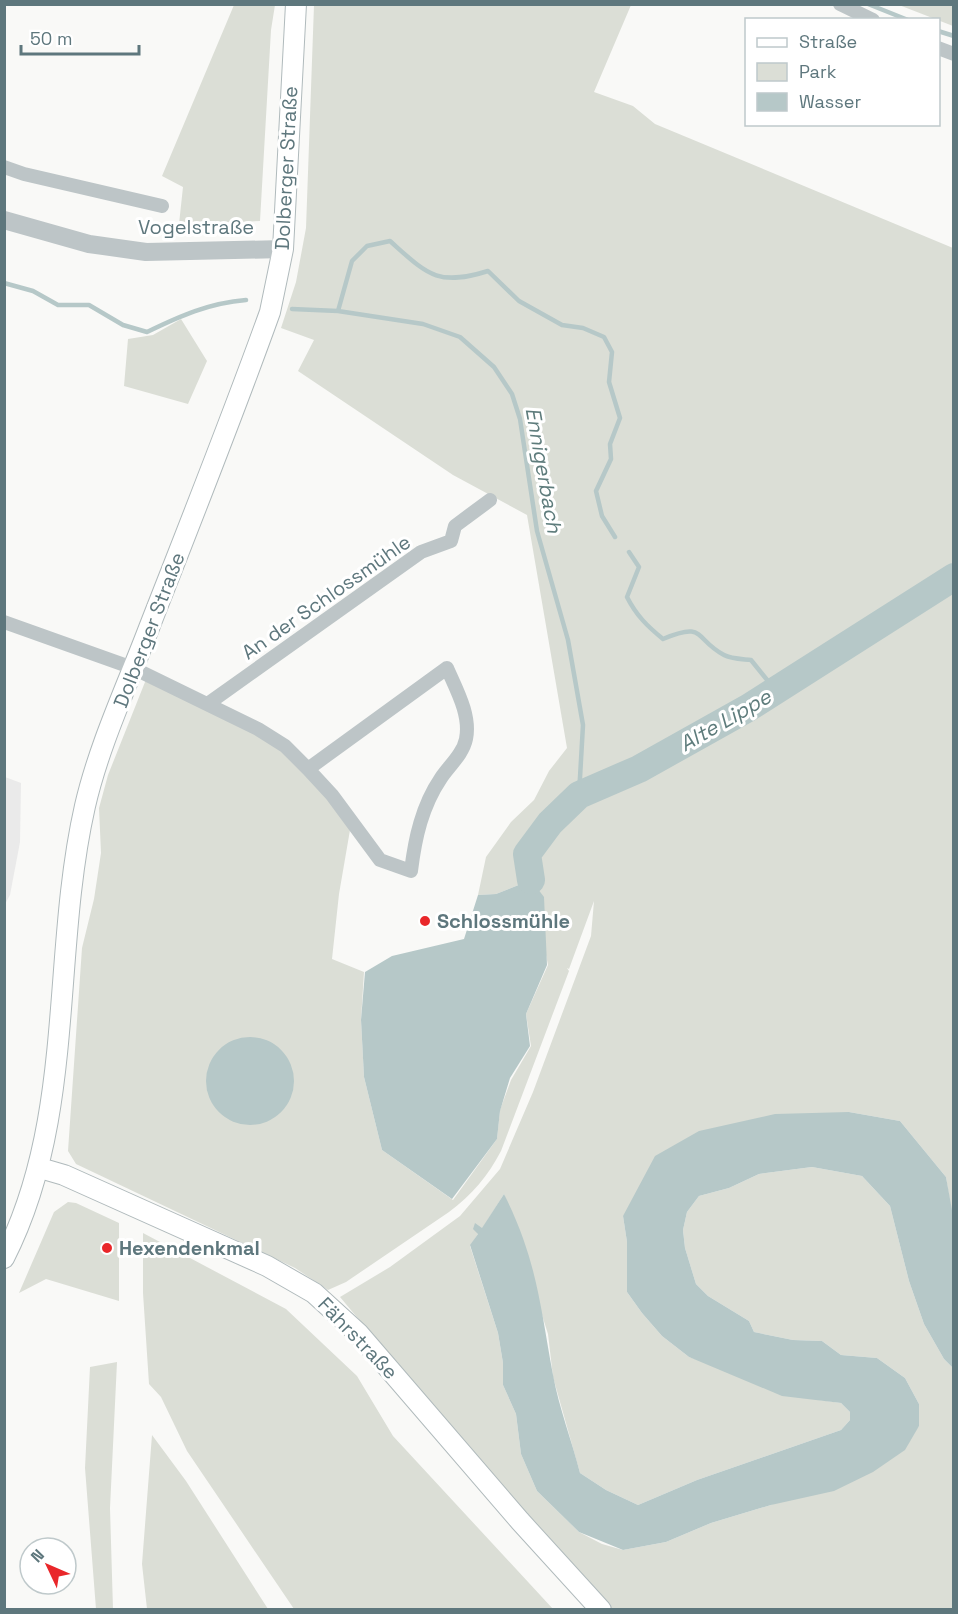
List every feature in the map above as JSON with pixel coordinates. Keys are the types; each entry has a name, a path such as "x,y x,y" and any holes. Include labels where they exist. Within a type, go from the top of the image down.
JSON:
{"main road":[{"name":"Dolberger Straße","path":"6,1251 29,1203 46,1139 82,822 92,784 134,668 267,322 283,249 296,4"},
{"name":"Fährstraße","path":"40,1167 64,1174 231,1249 314,1293 359,1334 520,1521 601,1610"}],"street":[{"path":"840,4 869,18"},
{"path":"940,48 954,54"},
{"path":"4,167 24,174 162,206"},
{"name":"Vogelstraße","path":"4,220 89,244 146,252 283,249"},
{"name":"An der Schlossmühle","path":"209,704 421,552 451,541 455,526 490,500"},
{"path":"4,622 134,668 209,704 285,746 332,795 380,860 411,871 415,840 427,804 466,740 467,724 460,697 447,668 309,769"}],"shaded area":[{"path":"5,777 21,783 20,842 10,895 5,904"}],"green space":[{"path":"234,5 275,5 271,30 260,221 179,224 183,187 162,176"},
{"path":"314,5 631,5 594,92 633,106 655,124 953,248 953,1221 946,1177 900,1121 849,1112 623,1216 627,1242 627,1292 662,1336 689,1357 819,1400 841,1403 850,1412 850,1420 841,1430 697,1480 638,1505 606,1490 580,1473 553,1377 548,1334 504,1194 482,1229 475,1224 478,1234 470,1246 498,1333 503,1363 503,1385 516,1414 521,1454 537,1491 579,1532 602,1544 623,1550 666,1542 711,1523 771,1505 919,1426 919,1404 905,1378 877,1358 841,1355 822,1341 793,1340 754,1332 749,1321 708,1296 696,1284 685,1248 683,1230 687,1212 699,1196 729,1188 759,1174 812,1167 862,1176 890,1206 909,1281 924,1324 944,1359 953,1368 953,1609 612,1609 480,1464 340,1297 390,1267 460,1216 500,1169 533,1092 591,936 594,901 569,969 567,968 569,971 501,1151 491,1169 457,1206 346,1282 328,1290 295,1268 76,1164 68,1151 82,948 94,899 101,853 99,808 108,775 147,677 243,726 290,757 310,773 330,794 350,830 339,894 332,959 364,972 361,1020 364,1077 382,1150 453,1200 497,1139 500,1110 511,1080 531,1046 526,1014 548,965 531,880 496,894 478,895 486,857 511,822 534,800 549,771 567,748 527,515 453,475 298,371 314,340 281,328 296,282 306,228"},
{"path":"899,5 953,5 953,26 940,21 940,18 932,18"},
{"path":"181,319 207,361 188,404 124,386 128,339 153,335"},
{"path":"68,1202 76,1203 119,1223 119,1301 46,1279 19,1293 54,1212"},
{"path":"143,1233 286,1309 357,1376 393,1436 553,1609 294,1609 187,1451 161,1397 149,1384 143,1293"},
{"path":"117,1362 110,1508 113,1609 96,1609 85,1468 90,1367"},
{"path":"152,1435 186,1481 268,1609 147,1609 142,1564"}],"water":[{"path":"531,880 544,897 547,965 526,1014 530,1046 510,1078 500,1111 497,1139 452,1199 382,1150 364,1077 361,1020 365,972 392,956 464,939 478,895 496,894"},
{"path":"250,1037 267,1040 281,1050 291,1064 294,1081 291,1098 281,1112 267,1122 250,1125 233,1122 219,1112 209,1098 206,1081 209,1064 219,1050 233,1040"},
{"path":"849,1112 900,1121 946,1177 954,1221 953,1368 944,1359 924,1324 909,1281 890,1206 862,1176 812,1167 759,1174 729,1188 699,1196 687,1212 683,1230 685,1248 696,1284 708,1296 749,1321 754,1332 793,1340 822,1341 841,1355 877,1358 905,1378 919,1404 919,1426 905,1450 873,1472 834,1491 771,1505 711,1523 666,1542 623,1550 579,1532 537,1491 521,1454 516,1414 503,1385 503,1363 498,1333 470,1245 478,1234 473,1229 475,1223 482,1228 504,1194 531,1262 556,1387 580,1473 606,1490 638,1505 697,1480 841,1430 850,1420 850,1412 841,1403 782,1396 689,1357 662,1336 642,1313 627,1292 627,1242 623,1216 655,1156 699,1131 775,1114"}],"waterway":[{"path":"868,4 903,18"},
{"path":"940,32 954,36"},
{"path":"338,311 352,261 367,246 390,241 414,262 434,274 456,278 488,271 519,301 562,325 583,328 604,337 612,352 609,382 620,418 610,444 611,459 596,491 602,516 615,537"},
{"name":"Ennigerbach","path":"4,283 33,291 58,305 89,305 123,325 147,332 195,311 246,300"},
{"name":"Ennigerbach","path":"292,309 338,311 423,324 460,337 494,367 512,394 520,419 537,531 568,640 583,725 579,795"},
{"path":"629,552 639,567 627,597 638,615 652,629 663,639 693,632 724,655 751,660 776,691"},
{"name":"Alte Lippe","path":"531,880 527,854 550,823 579,795 639,769 748,708 954,577"}],"place":[{"name":"Schlossmühle","path":"425,921"},
{"name":"Hexendenkmal","path":"107,1248"}]}
